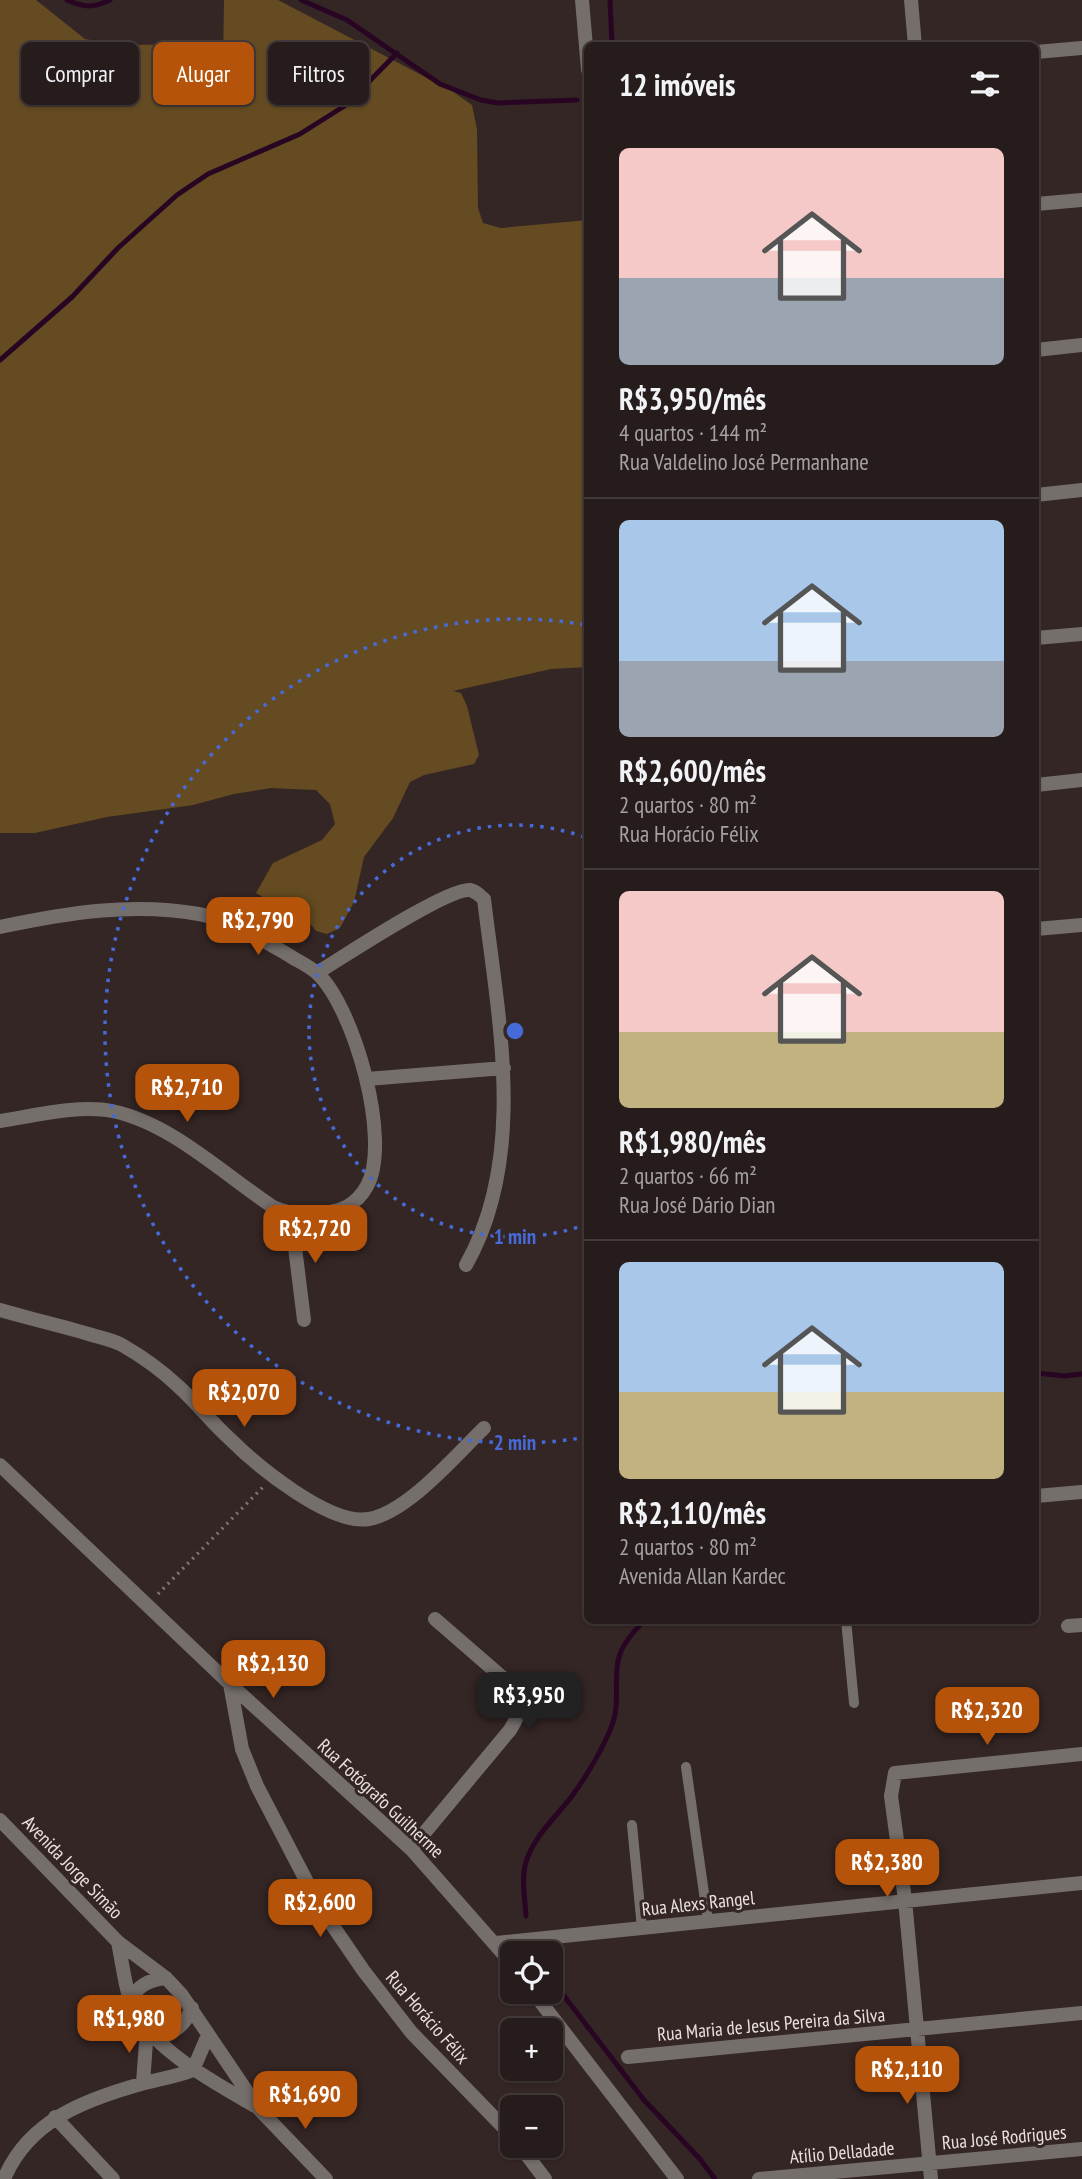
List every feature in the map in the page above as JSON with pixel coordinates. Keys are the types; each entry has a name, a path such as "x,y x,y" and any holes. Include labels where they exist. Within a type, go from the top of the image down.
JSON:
{"street":[{"path":"582,0 586,42"},
{"path":"911,0 915,42"},
{"path":"1039,52 1082,48"},
{"path":"1039,204 1082,200"},
{"path":"1039,350 1082,345"},
{"path":"1039,495 1082,490"},
{"path":"1039,638 1082,634"},
{"path":"1039,785 1082,780"},
{"path":"317,973 437,900 468,890 476,892 484,899 504,1068 501,1154 495,1192 480,1241 466,1265"},
{"path":"0,927 66,914 147,907 202,914 246,930 317,973 337,1001 351,1029 367,1079 374,1144 373,1168 368,1186 352,1205 338,1212 291,1215 273,1207 178,1139 149,1123 111,1111 80,1110 0,1121"},
{"path":"1039,929 1082,925"},
{"path":"367,1079 504,1068"},
{"path":"291,1215 304,1320"},
{"path":"0,1311 120,1344 157,1367 180,1387 230,1440 275,1476 325,1511 345,1518 366,1520 380,1517 419,1491 484,1428"},
{"name":"Rua Fotógrafo Guilherme","path":"0,1465 230,1684 411,1849 500,1948"},
{"path":"1039,1496 1082,1492"},
{"path":"411,1849 510,1730 521,1706 518,1695 510,1685 435,1619"},
{"name":"Rua Horácio Félix","path":"230,1684 242,1749 252,1774 320,1908 411,2032 500,2124"},
{"path":"931,2179 905,1900 891,1796 895,1773 1082,1754"},
{"name":"Avenida Jorge Simão","path":"0,1820 118,1942 166,1978 192,2008 258,2108 326,2179"},
{"name":"Rua Alexs Rangel","path":"496,1943 1082,1883"},
{"name":"Avenida Jorge Simão","path":"118,1942 130,2001 152,2034 193,2070 258,2108"},
{"path":"130,2001 141,1985 154,1979 166,1978"},
{"path":"542,2004 677,2179"},
{"path":"143,2083 152,2034 178,2029 187,2021 192,2008"},
{"name":"Rua Maria de Jesus Pereira da Silva","path":"628,2057 1082,2014"},
{"path":"4,2179 11,2162 32,2136 55,2116 105,2095 193,2070 208,2035"},
{"path":"55,2116 113,2179"},
{"name":"Rua José Rodrigues","path":"929,2163 1082,2149"},
{"path":"529,2158 545,2179"},
{"name":"Atílio Delladade","path":"759,2179 929,2163"}],"lane":[{"path":"846,1624 854,1703"},
{"path":"686,1767 708,1921"},
{"path":"632,1825 642,1928"}],"path":[{"path":"148,1605 275,1476"}],"shaded area":[{"path":"0,0 36,0 85,39 102,42 21,42 21,105 139,105 139,45 153,45 153,105 254,105 254,42 223,42 224,0 278,0 358,42 268,42 268,105 369,105 369,48 452,91 472,105 477,129 478,208 483,223 501,228 584,220 584,667 551,669 453,691 461,693 467,706 479,755 474,764 424,775 410,782 393,818 364,857 354,902 340,928 327,934 316,931 303,915 294,915 256,893 273,863 322,840 335,824 330,804 316,790 271,788 193,805 107,817 35,833 0,833"}],"waterway":[{"path":"67,0 89,6 110,0"},
{"path":"301,0 347,20 440,84 481,100 498,103 577,100"},
{"path":"610,0 612,42"},
{"path":"0,360 72,297 118,248 177,195 208,174 300,134 346,105 397,53"},
{"path":"1039,1373 1065,1376 1082,1374"},
{"path":"526,1916 526,1862 540,1835 566,1804 604,1743 614,1717 620,1655 628,1639 641,1624"},
{"path":"563,1995 644,2100 700,2159 715,2179"}]}
